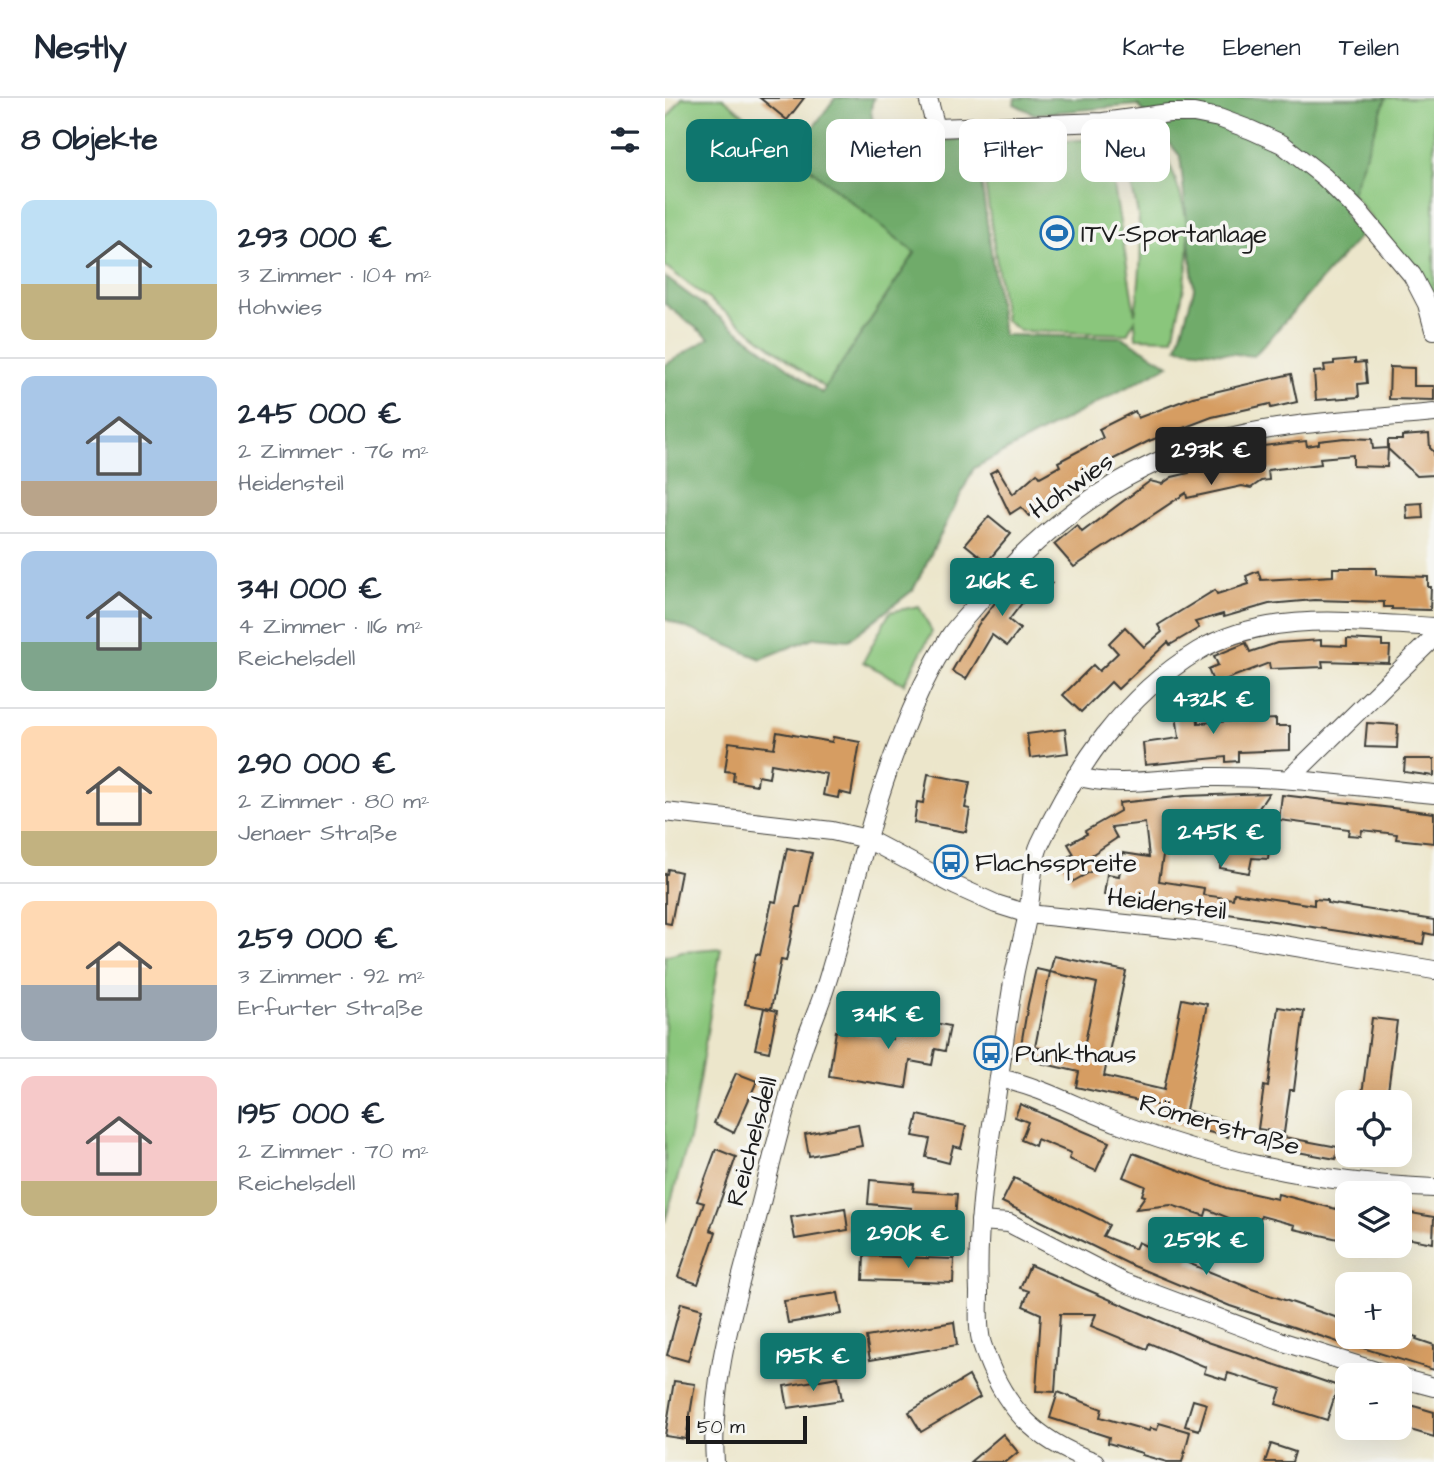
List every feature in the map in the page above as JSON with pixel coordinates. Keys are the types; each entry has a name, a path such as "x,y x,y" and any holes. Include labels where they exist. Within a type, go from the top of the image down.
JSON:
{"street":[{"path":"928,98 936,128 1103,122 1169,113 1194,113 1219,118 1261,134 1282,144 1324,177 1360,213 1412,275 1427,304 1434,330"},
{"name":"Hohwies","path":"867,839 899,740 918,696 951,635 1007,569 1042,536 1087,500 1122,478 1212,441 1300,424 1434,414"},
{"path":"1095,1462 1051,1442 1018,1415 994,1375 981,1340 978,1272 980,1220 1014,977 1028,914 1038,848 1076,776 1103,736 1147,688 1172,668 1210,645 1258,628 1292,624 1327,622 1434,627"},
{"path":"1289,779 1434,637"},
{"path":"1076,776 1101,782 1209,777 1289,779 1434,794"},
{"name":"Heidensteil","path":"665,812 832,831 867,839 956,886 996,904 1028,914 1205,932 1434,971"},
{"name":"Reichelsdell","path":"715,1462 713,1439 722,1356 798,1067 846,922 867,839"},
{"name":"Römerstraße","path":"999,1078 1043,1090 1118,1123 1252,1164 1345,1182 1434,1188"},
{"path":"980,1220 1009,1223 1123,1282 1267,1336 1351,1363"},
{"path":"1412,1381 1434,1387"}],"green space":[{"path":"682,98 723,98 749,119 686,119 686,182 812,182 812,170 915,253 825,388 665,266 665,121"},
{"path":"835,98 874,98 871,111 873,119 826,119 826,182 812,170 812,129"},
{"path":"1015,98 1386,98 1344,215 1361,235 1254,356 1177,348 1194,289 1180,156 1170,144 1170,119 1150,119 1138,105 1034,114 1014,104"},
{"path":"1386,98 1434,98 1434,300 1351,192"},
{"path":"959,139 959,182 981,182 1003,335 1122,337 1169,365 974,468 913,590 849,640 815,637 761,659 665,619 665,365 709,338 665,304 665,277 822,393 915,253 827,182 945,182 945,140"},
{"name":"ITV-Sportanlage","path":"1081,140 1081,182 1113,182 1135,314 1140,267 1136,204 1130,182 1170,182 1170,166 1186,217 1189,245 1182,299 1173,339 1136,338 1135,320 1127,334 1020,331 1005,320 985,182 1067,182 1067,141"},
{"path":"919,606 932,632 904,684 863,662 890,612"},
{"path":"721,948 690,1135 665,1222 665,956 682,951"}],"building":[{"path":"760,98 804,98 786,119"},
{"path":"1355,359 1355,363 1365,362 1367,383 1358,384 1359,397 1316,400 1314,372 1325,371 1324,365 1334,364 1334,361"},
{"path":"1390,367 1414,368 1414,386 1434,386 1434,400 1389,399"},
{"path":"1291,374 1297,402 1271,408 1270,404 1212,417 1149,441 1098,467 1099,469 1072,484 1070,481 1029,516 1021,507 1010,514 990,473 998,469 1013,494 1037,473 1040,477 1060,466 1058,462 1103,438 1099,429 1135,411 1138,418 1193,397"},
{"path":"1429,434 1430,448 1434,452 1434,475 1417,476 1388,449 1388,440"},
{"path":"1372,439 1373,449 1388,448 1387,467 1353,466 1353,455 1320,458 1321,464 1268,470 1269,480 1261,481 1251,488 1242,486 1187,498 1186,493 1074,567 1054,544 1077,525 1082,532 1150,481 1162,484 1172,477 1189,473 1188,466 1246,454 1245,448 1306,441 1307,446 1319,444 1319,441"},
{"path":"1422,503 1423,518 1407,519 1406,504"},
{"path":"989,516 1011,534 987,562 965,544"},
{"path":"1034,563 1052,583 1034,600 1029,594 1009,620 1020,629 1007,646 992,635 966,679 952,671 978,625 1004,591"},
{"path":"1333,568 1376,568 1376,575 1428,577 1428,587 1431,587 1430,610 1392,609 1384,607 1384,602 1314,600 1269,604 1224,617 1223,614 1195,622 1199,628 1170,645 1168,642 1118,689 1111,682 1081,712 1063,695 1093,665 1099,671 1118,653 1109,643 1125,627 1144,647 1162,632 1158,625 1215,590 1217,594 1249,584 1246,576 1258,571 1261,580 1333,576"},
{"path":"1347,639 1382,641 1382,646 1390,646 1389,663 1322,661 1323,667 1270,669 1269,663 1214,684 1208,669 1218,665 1214,656 1246,643 1250,652 1277,643 1321,640 1321,645 1347,646"},
{"path":"1196,690 1198,723 1276,719 1276,726 1290,726 1290,750 1238,752 1238,761 1226,762 1226,757 1145,765 1143,743 1179,738 1176,714 1173,711 1162,712 1161,697"},
{"path":"1367,723 1398,725 1397,748 1365,747"},
{"path":"1065,729 1068,753 1030,758 1027,734"},
{"path":"777,732 832,742 833,737 860,742 851,795 839,792 838,798 823,795 827,774 771,764 769,778 758,776 757,785 733,781 734,772 725,771 729,742 774,748"},
{"path":"1405,759 1434,759 1434,776 1404,772"},
{"path":"928,774 970,782 965,808 970,809 966,832 914,823 917,802 923,803"},
{"path":"1269,793 1241,835 1270,838 1268,859 1252,858 1249,873 1220,868 1222,817 1186,818 1187,824 1162,827 1164,849 1159,881 1204,888 1203,895 1233,899 1234,893 1314,905 1314,899 1327,900 1327,903 1434,920 1434,935 1425,933 1423,944 1104,895 1107,874 1119,876 1123,853 1149,857 1145,823 1111,827 1117,838 1090,856 1097,868 1072,882 1060,861 1074,854 1068,844 1120,811 1119,803 1185,796"},
{"path":"1282,795 1434,813 1434,843 1396,839 1397,834 1362,830 1361,836 1348,835 1349,829 1279,820"},
{"path":"787,848 812,853 786,961 781,960 771,1009 745,1004 772,901 776,902"},
{"path":"668,869 681,872 671,924 665,923 665,874"},
{"path":"1054,956 1126,971 1104,1076 1164,1090 1182,999 1207,1004 1186,1110 1232,1123 1228,1137 1159,1119 1161,1106 1076,1087 1079,1072 1032,1061 1035,1048 1021,1045 1028,1004 1036,969 1050,972","holes":["1050,972 1097,983 1082,1057 1035,1047"]},
{"path":"898,1007 921,1012 920,1020 950,1026 945,1051 935,1049 932,1065 910,1061 906,1088 829,1076 836,1031 892,1039"},
{"path":"1278,1007 1304,1011 1294,1090 1290,1090 1284,1133 1258,1129 1264,1086 1268,1087"},
{"path":"764,1008 777,1011 769,1052 755,1049"},
{"path":"1372,1018 1397,1021 1388,1090 1363,1090"},
{"path":"736,1073 757,1081 734,1133 714,1123"},
{"path":"1020,1104 1109,1142 1096,1171 1069,1159 1071,1153 1037,1139 1035,1146 1021,1140 1028,1122 1015,1117"},
{"path":"918,1115 966,1126 961,1148 953,1146 949,1163 926,1157 930,1139 913,1136"},
{"path":"858,1124 862,1146 809,1156 805,1134"},
{"path":"1284,1137 1335,1146 1335,1159 1281,1149"},
{"path":"716,1149 736,1157 710,1230 716,1232 698,1284 678,1277 704,1203 697,1201"},
{"path":"1133,1153 1227,1188 1277,1199 1278,1194 1335,1209 1335,1238 1294,1229 1295,1225 1261,1216 1257,1228 1228,1223 1229,1218 1207,1209 1205,1216 1171,1205 1136,1209 1145,1196 1142,1195 1145,1186 1123,1177"},
{"path":"1014,1178 1109,1225 1103,1236 1135,1249 1138,1242 1146,1246 1149,1238 1192,1255 1188,1263 1252,1289 1335,1317 1335,1341 1230,1306 1129,1264 1002,1202"},
{"path":"870,1180 914,1184 913,1191 957,1194 955,1219 911,1215 912,1208 868,1204"},
{"path":"845,1208 848,1230 795,1239 791,1217"},
{"path":"1412,1213 1434,1217 1433,1243 1412,1239"},
{"path":"864,1256 954,1259 953,1283 863,1280"},
{"path":"1030,1265 1208,1342 1335,1385 1335,1395 1327,1420 1276,1404 1281,1389 1228,1373 1226,1380 1204,1373 1206,1367 1149,1343 1147,1349 1091,1326 1096,1314 1060,1314 1055,1392 1036,1391 1041,1314 1023,1306 1029,1291 1020,1288"},
{"path":"838,1293 842,1314 788,1323 784,1301"},
{"path":"681,1303 702,1309 688,1361 667,1355"},
{"path":"954,1322 957,1345 870,1360 866,1337"},
{"path":"1412,1336 1434,1345 1434,1370 1366,1349 1412,1349"},
{"path":"969,1376 980,1397 921,1432 909,1412"},
{"path":"838,1377 842,1400 788,1408 784,1386"},
{"path":"674,1381 695,1384 686,1439 665,1436"},
{"path":"1058,1392 1102,1409 1100,1417 1149,1431 1150,1428 1157,1430 1159,1423 1190,1432 1182,1462 1167,1462 1142,1455 1108,1443 1109,1437 1050,1418"},
{"path":"1193,1400 1207,1404 1199,1430 1185,1426"},
{"path":"1412,1406 1434,1412 1434,1437 1412,1431"},
{"path":"1003,1434 1018,1452 1006,1462 970,1462"},
{"path":"1271,1444 1295,1452 1292,1462 1265,1462"}],"place":[{"name":"ITV-Sportanlage","path":"1057,233"},
{"name":"Flachsspreite","path":"951,862"},
{"name":"Punkthaus","path":"991,1053"}]}
